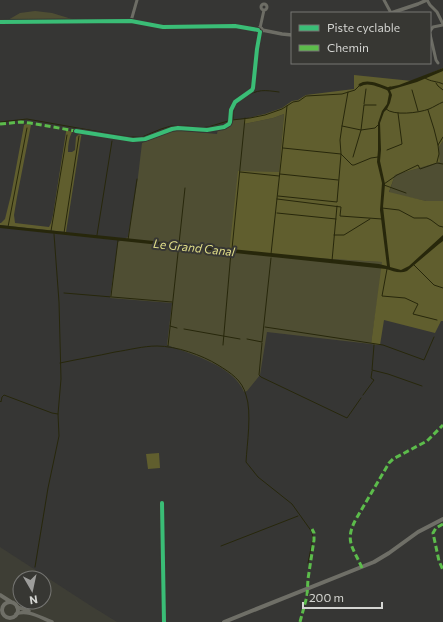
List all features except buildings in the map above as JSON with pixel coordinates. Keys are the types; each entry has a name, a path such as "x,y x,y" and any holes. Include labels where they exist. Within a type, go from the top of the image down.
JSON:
{"main road":[{"path":"224,622 369,565 384,557 418,532 443,519"},
{"path":"0,596 11,602"},
{"path":"0,596 3,612 2,616 11,617 16,614 17,610"},
{"path":"2,608 8,602 11,602"}],"street":[{"path":"131,21 137,0"},
{"path":"384,0 390,12"},
{"path":"399,12 427,0 437,12 443,24 433,27 431,30"},
{"path":"76,131 141,140 178,128 207,130 227,126 230,122 231,110 235,102 254,88 257,49 264,10"},
{"path":"0,22 131,21 163,27 236,26 291,35"},
{"path":"431,38 438,63"},
{"path":"162,503 164,622"},
{"path":"25,610 37,616"},
{"path":"16,614 26,612 52,622"}],"shaded area":[{"path":"35,11 52,13 75,20 8,20 20,13"},
{"path":"443,68 443,141 439,147 440,162 395,175 389,192 426,201 443,201 443,321 441,321 435,333 384,320 380,345 371,344 382,262 229,253 238,171 279,172 284,114 273,118 244,124 244,119 282,108 292,101 298,100 306,95 354,89 354,75 412,81"},
{"path":"284,114 279,173 229,253 383,262 371,344 267,332 260,375 247,391 244,392 239,383 222,368 211,362 167,345 172,303 110,298 118,242 128,237 142,143 173,130 217,134 218,129 229,127 233,120 244,119 244,124 273,118"},
{"path":"24,125 31,125 14,215 15,223 49,227 53,215 66,130 72,132 68,152 75,150 76,137 82,133 66,232 0,225 0,223 5,219"},
{"path":"443,141 443,201 426,201 389,193 395,175 440,162 439,147"},
{"path":"159,453 160,468 148,469 146,454"},
{"path":"0,547 35,570 12,570 12,610 52,610 52,581 117,622 0,622"}],"water":[{"name":"Le Grand Canal","path":"443,68 443,71 417,82 390,90 392,95 390,103 384,112 380,123 380,161 385,184 383,207 390,267 401,270 409,266 443,235 443,241 407,271 399,272 386,269 0,228 0,225 387,266 380,210 382,183 377,162 378,123 382,111 387,104 389,94 387,89"}],"waterway":[{"path":"425,78 443,84"},
{"path":"360,85 370,83 388,89 390,88"},
{"path":"436,83 443,90"},
{"path":"232,120 265,115 282,109 306,96 342,94 355,90 360,85"},
{"path":"364,104 366,89"},
{"path":"412,90 418,111"},
{"path":"233,119 235,105 245,97 261,91 279,92"},
{"path":"278,196 337,202 341,154 340,140 348,92"},
{"path":"386,109 394,113 413,113 429,109 443,102"},
{"path":"353,157 361,130 364,105 376,105"},
{"path":"271,254 287,106"},
{"path":"428,110 438,145"},
{"path":"387,150 402,144 398,113"},
{"name":"Le Grand Canal","path":"232,249 245,118"},
{"path":"0,122 27,119 129,137 142,137 171,126 188,126 199,128 228,121"},
{"path":"342,126 361,130 375,128 378,125"},
{"path":"8,227 27,128"},
{"path":"51,231 67,135"},
{"path":"64,233 79,136"},
{"path":"437,162 439,154 438,145 443,137"},
{"path":"97,235 112,141"},
{"path":"283,148 341,154 352,165 378,157"},
{"path":"384,184 397,175 418,165 420,169 437,163 443,164"},
{"path":"240,172 279,176"},
{"path":"280,174 338,180"},
{"path":"128,240 137,179"},
{"path":"384,185 406,193"},
{"name":"Le Grand Canal","path":"168,346 185,188"},
{"path":"277,199 341,207 340,216 382,219"},
{"path":"332,261 337,206"},
{"path":"382,208 399,210 414,218 427,218 443,227"},
{"path":"277,213 336,219"},
{"path":"334,235 344,235 370,219"},
{"path":"35,567 48,488 59,436 58,414 61,379 59,302 54,234"},
{"path":"111,296 118,240"},
{"name":"Le Grand Canal","path":"223,345 231,252"},
{"path":"247,339 262,342 271,258"},
{"path":"414,265 434,285 443,288"},
{"path":"387,269 382,296 405,298 418,304 413,314 437,320"},
{"path":"64,293 172,302"},
{"path":"170,326 177,328"},
{"path":"265,327 383,345 424,360 434,337"},
{"path":"184,329 240,339"},
{"path":"262,343 259,375 261,377 347,418 361,398"},
{"path":"374,345 372,370 422,386"},
{"path":"60,363 141,347 164,346 180,349 212,361 232,374 242,385 248,402 249,419 246,462 258,477 292,504 312,532 313,538 308,563"},
{"path":"363,395 374,380 371,378 372,371"},
{"path":"0,401 1,402 4,395 58,414"},
{"path":"221,546 298,516"}],"marked path":[{"path":"0,124 21,122 76,131"},
{"path":"362,568 350,539 352,527 356,519 389,463 393,459 427,441 443,425"},
{"path":"443,524 436,528 433,533 439,561 443,570"},
{"path":"300,622 307,596 314,540 314,533 312,529"}],"cycle path":[{"path":"0,22 131,21 163,27 235,26 258,30"},
{"path":"76,131 133,140 145,139 178,128 207,130 224,127 230,122 231,110 235,102 253,88 260,32"},
{"path":"162,503 164,622"}]}
